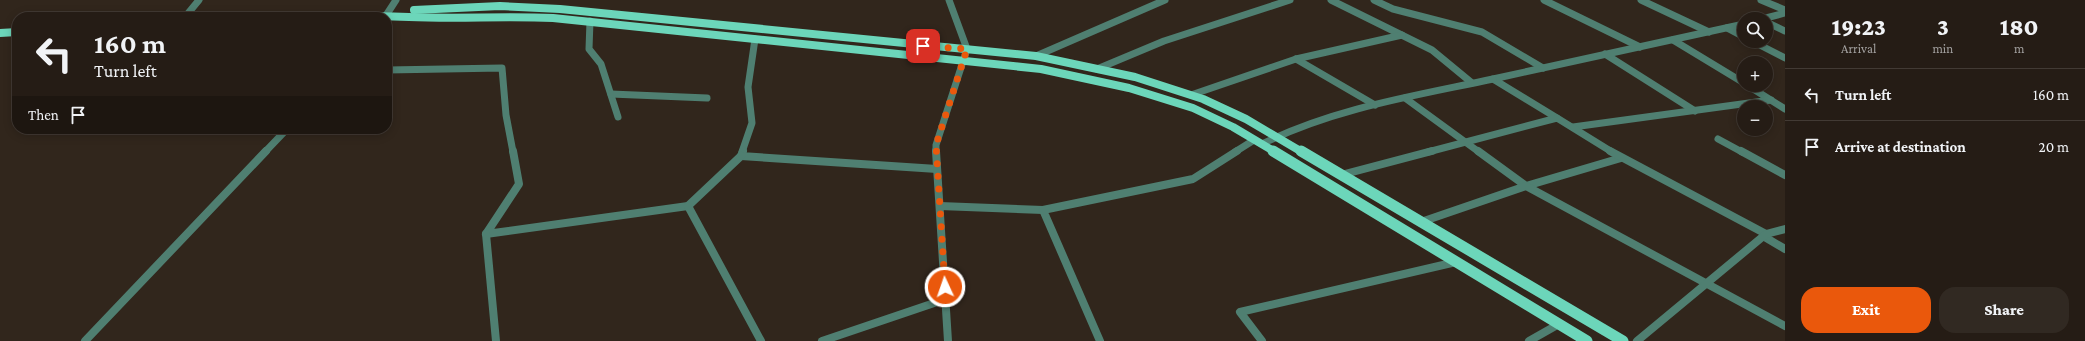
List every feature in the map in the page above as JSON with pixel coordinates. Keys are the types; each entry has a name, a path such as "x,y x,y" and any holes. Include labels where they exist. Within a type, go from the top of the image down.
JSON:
{"main road":[{"path":"392,15 412,10 502,3 878,42 1036,56 1135,77 1191,95 1246,118 1623,341"},
{"path":"392,16 494,16 590,21 1041,69 1129,88 1193,108 1233,127 1587,341"},
{"path":"0,33 12,32"},
{"path":"875,52 878,42"}],"street":[{"path":"189,12 199,0"},
{"path":"388,12 396,0"},
{"path":"948,341 936,145 967,49 949,0"},
{"path":"1036,56 1165,0"},
{"path":"1097,69 1164,40 1290,0"},
{"path":"1331,0 1432,50 1472,83"},
{"path":"1374,0 1393,9 1482,32 1543,68"},
{"path":"1544,0 1640,47"},
{"path":"1640,0 1709,32"},
{"path":"1761,0 1785,12"},
{"path":"1773,16 1785,12"},
{"path":"590,21 589,49 601,64 618,117"},
{"path":"1773,25 1785,31"},
{"path":"940,206 1043,210 1193,179 1258,142 1342,112 1737,26"},
{"path":"1727,28 1737,33"},
{"path":"1191,95 1296,60 1402,36"},
{"path":"486,234 688,206 741,156 752,123 748,87 755,39"},
{"path":"1673,40 1737,79"},
{"path":"1766,48 1785,58"},
{"path":"1605,54 1695,110"},
{"path":"1296,60 1375,105"},
{"path":"392,70 502,68 506,115 519,184 486,234 496,341"},
{"path":"1493,79 1621,158 1764,235 1785,249"},
{"path":"1758,92 1771,100"},
{"path":"610,94 707,98"},
{"path":"1405,98 1526,186 1785,326"},
{"path":"1773,101 1785,108"},
{"path":"1573,127 1737,104"},
{"path":"1341,174 1557,118"},
{"path":"85,341 282,134"},
{"path":"1718,140 1785,175"},
{"path":"741,156 937,169"},
{"path":"1421,222 1526,186 1621,158"},
{"path":"688,206 761,341"},
{"path":"1043,210 1100,341"},
{"path":"1637,341 1764,235 1785,229"},
{"path":"1262,341 1240,312 1456,262"},
{"path":"822,341 946,299"},
{"path":"1529,341 1559,324"}],"route":[{"path":"923,46 967,49 936,145 945,287"}]}
